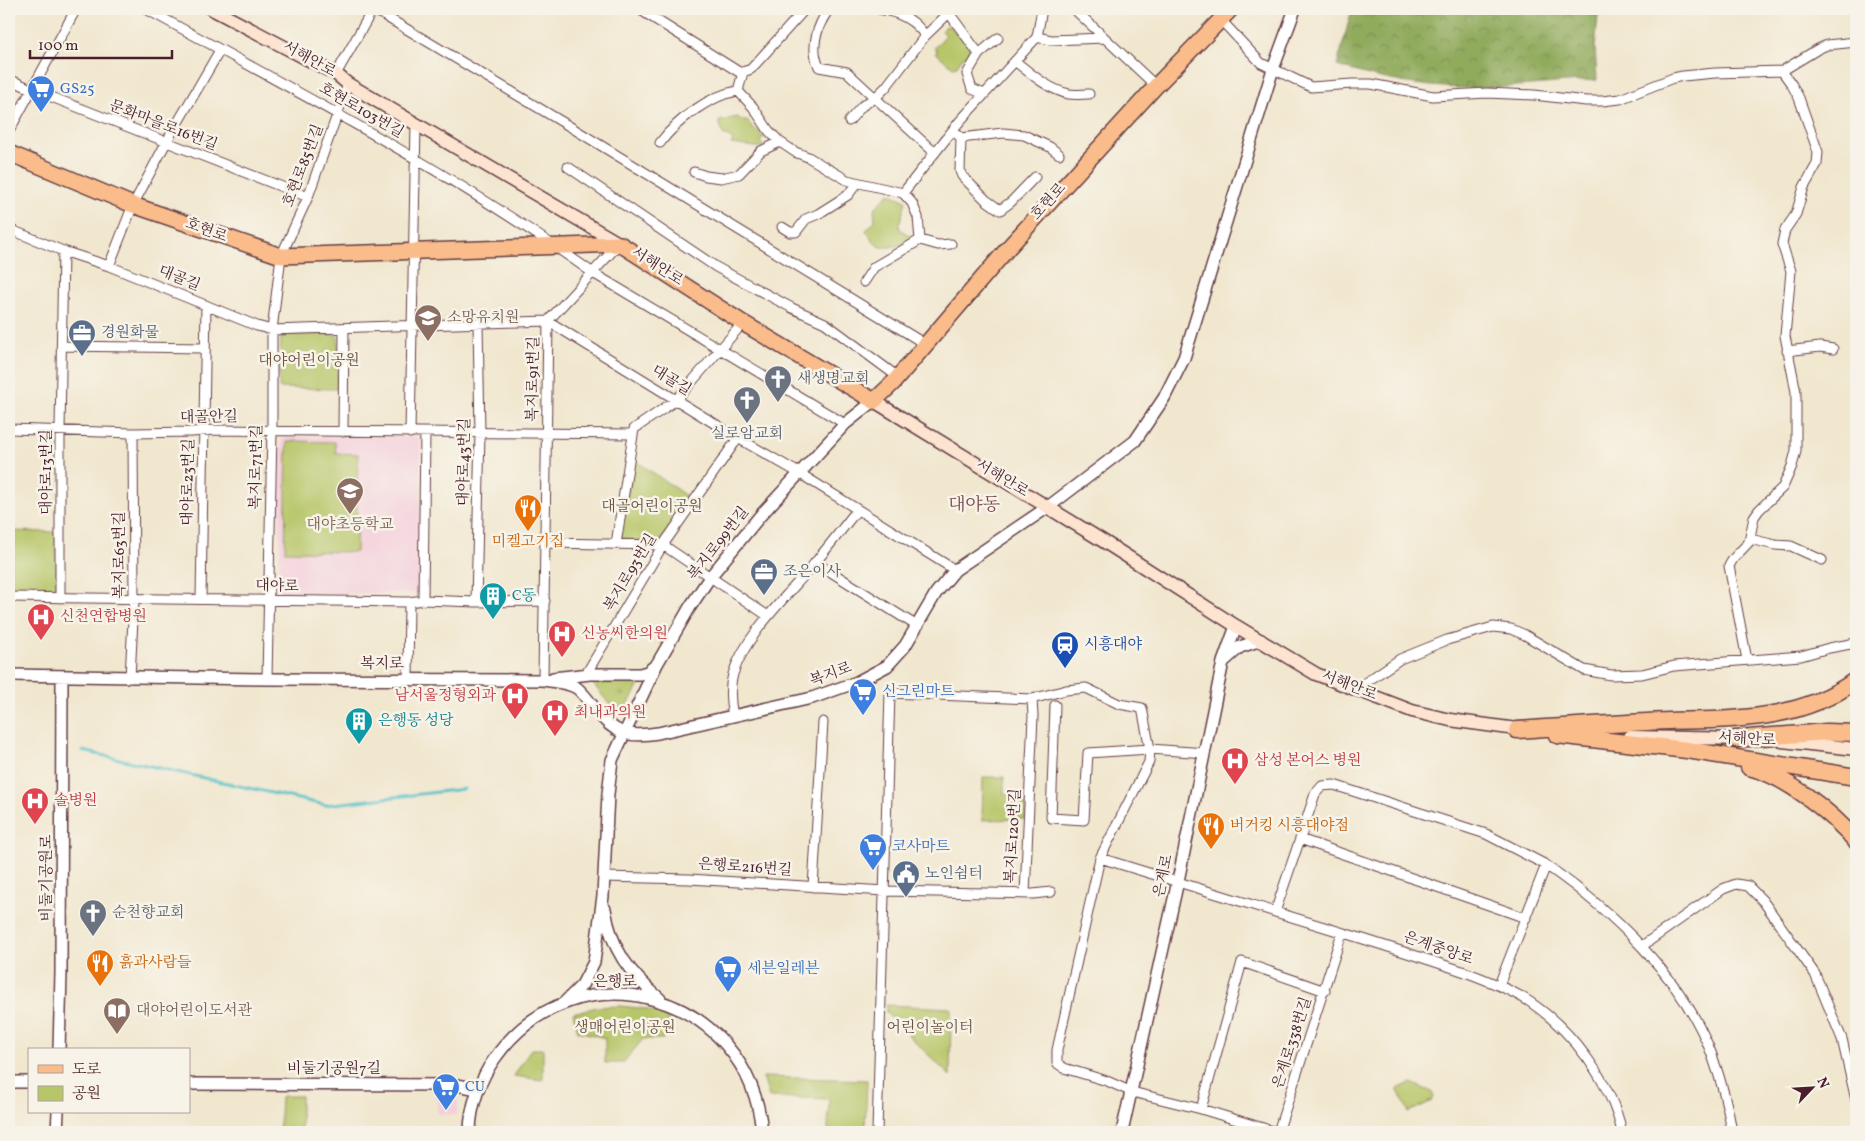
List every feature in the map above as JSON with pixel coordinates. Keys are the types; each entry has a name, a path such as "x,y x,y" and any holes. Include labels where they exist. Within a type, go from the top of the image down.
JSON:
{"highway":[{"path":"1518,730 1648,722 1741,719 1773,715 1800,708 1826,698 1856,680"},
{"path":"1518,730 1687,750 1856,777"},
{"path":"1735,739 1827,732 1856,733"},
{"path":"1687,750 1756,768 1784,783 1812,800 1844,826 1856,841"}],"main road":[{"name":"서해안로","path":"212,9 336,74 348,84 620,244 743,323 874,401 1316,674 1412,711 1450,720 1518,730 1634,737 1802,742 1856,749"},
{"name":"호현로","path":"874,401 898,377 1009,247 1156,86 1226,14"},
{"name":"호현로","path":"9,153 133,205 281,256 620,244"}],"street":[{"path":"9,131 76,9"},
{"name":"호현로103번길","path":"146,9 338,113 415,158 558,247 593,273 845,424"},
{"path":"336,74 373,9 574,129 698,207 926,344"},
{"path":"638,9 739,72 751,69 805,9"},
{"path":"829,9 822,18 815,38 814,57 819,67 847,72 935,153"},
{"path":"879,9 903,15 921,30 925,36"},
{"path":"902,192 984,94 1037,37 1042,9"},
{"path":"1074,9 1156,86"},
{"name":"복지로","path":"9,675 130,678 543,680 575,687 585,696 608,725 623,733 634,736 658,733 812,698 857,682 880,671 905,646 936,593 955,570 1048,508 1135,441 1164,398 1184,358 1273,69 1295,9"},
{"path":"849,121 862,106 876,97 902,68 925,36 951,11 979,54"},
{"path":"1226,14 1261,63 1307,85 1316,87 1336,84 1371,84 1433,96 1534,95 1594,102 1624,98 1672,78 1683,76 1782,71 1818,48 1827,45 1856,42"},
{"path":"1037,37 1051,40 1105,38"},
{"path":"984,94 972,89 967,74 979,54 998,38"},
{"path":"109,266 133,205 167,141 220,50"},
{"path":"1015,60 1031,74 1054,89 1069,94 1089,94"},
{"path":"1747,660 1729,570 1733,560 1750,539 1750,530 1754,517 1784,487 1796,451 1796,392 1787,352 1785,322 1791,271 1782,244 1785,230 1796,214 1804,188 1817,164 1818,152 1799,98 1782,71"},
{"path":"738,91 743,72"},
{"name":"문화마을로16번길","path":"9,78 31,89 308,197"},
{"name":"호현로85번길","path":"281,256 308,197 348,84"},
{"path":"738,91 753,107 769,131 780,142 795,152 831,169 847,180 902,192 912,203 918,217 920,240"},
{"path":"660,142 670,129 694,111 725,93 738,91"},
{"path":"410,433 416,123"},
{"path":"953,130 961,138 960,171 962,176 986,200 1000,210 1011,202 1035,177"},
{"path":"961,138 1003,133 1024,135 1050,147 1059,154"},
{"path":"694,172 720,178 739,174 761,151 780,142"},
{"path":"568,167 716,267 792,308 825,323 898,377"},
{"path":"782,227 790,232 796,232 806,219 818,214 848,195 857,183"},
{"name":"대골길","path":"9,230 109,266 257,326 272,330 548,321 955,570"},
{"path":"864,282 874,267 920,240 938,246 951,244"},
{"name":"복지로91번길","path":"543,680 548,321 620,244"},
{"name":"대야로13번길","path":"60,598 63,251"},
{"name":"복지로71번길","path":"267,679 272,330 281,256"},
{"name":"대야로23번길","path":"201,599 206,305"},
{"name":"대야로43번길","path":"476,602 480,434 478,323"},
{"path":"616,544 634,429 676,400 743,323"},
{"path":"343,432 344,328"},
{"path":"62,346 204,348"},
{"path":"1787,352 1820,347 1833,349"},
{"name":"복지로99번길","path":"623,733 657,664 710,577 760,516 799,473 845,424 874,401"},
{"name":"대골안길","path":"9,429 133,433 192,432 203,430 634,434"},
{"name":"복지로63번길","path":"130,678 134,599 133,433"},
{"path":"423,600 424,433"},
{"name":"복지로93번길","path":"586,674 663,545 738,438"},
{"path":"733,716 730,699 733,674 746,648 768,616 858,510"},
{"path":"1750,539 1775,545 1791,546 1822,560"},
{"path":"546,543 663,545 768,616"},
{"path":"815,562 917,626"},
{"name":"대야로","path":"9,596 409,602 423,600 476,602 545,601"},
{"path":"408,678 409,602"},
{"name":"은계로","path":"1122,1132 1178,881 1223,662 1236,626"},
{"path":"1356,689 1400,659 1447,640 1493,627 1511,629 1525,635 1576,666 1590,672 1605,675 1633,676 1674,666 1801,656 1856,642"},
{"path":"1223,662 1240,647 1261,640"},
{"path":"543,680 586,674 640,674 657,664"},
{"name":"비둘기공원로","path":"59,1048 62,677"},
{"path":"877,1132 886,891 890,692 1032,699 1066,690 1086,688 1119,704 1142,708 1150,749 1148,762 1100,858"},
{"name":"복지로120번길","path":"886,891 1025,894 1033,716 1032,699"},
{"path":"1055,705 1051,818 1084,820 1088,753 1150,749 1205,753"},
{"path":"813,888 823,722"},
{"path":"563,1004 582,985 592,967 595,956 602,896 612,760 623,733"},
{"path":"1274,912 1315,794 1322,786 1334,785 1486,834 1546,865 1575,885 1642,946 1692,1013 1704,1037 1712,1054 1722,1087 1732,1132"},
{"path":"1300,839 1526,918"},
{"name":"은계중앙로","path":"1100,858 1438,963 1499,985 1530,1002 1553,1020 1577,1045 1597,1072 1611,1098 1622,1132"},
{"name":"은계로338번길","path":"1100,858 1056,1060 1064,1068 1107,1081 1132,1092 1201,1109 1277,1132 1325,991 1242,962 1201,1109"},
{"path":"1499,985 1546,865"},
{"name":"은행로216번길","path":"603,877 689,879 886,891"},
{"path":"1642,946 1723,889 1736,884 1748,886 1763,901 1814,974 1842,1039 1856,1100"},
{"path":"1025,894 1051,892"},
{"path":"602,896 611,936 625,964 635,977 665,1003"},
{"path":"1325,991 1342,933"},
{"name":"은행로","path":"470,1132 478,1089 492,1061 514,1034 542,1014 563,1004 584,998 613,994 644,997 665,1003 687,1013 707,1026 737,1058 754,1095 759,1110 762,1132"},
{"path":"9,1082 28,1082"},
{"name":"비둘기공원7길","path":"190,1084 457,1085 478,1089"},
{"path":"57,1132 58,1114"}],"shaded area":[{"name":"대야초등학교","path":"285,437 421,437 419,593 284,594 279,588 281,441"},
{"path":"437,1093 455,1094 458,1101 457,1115 437,1114"}],"green space":[{"path":"1352,9 1625,9 1598,16 1595,47 1597,80 1472,88 1437,87 1403,82 1337,66"},
{"path":"946,26 950,26 957,35 961,35 970,49 957,66 953,67 936,53 937,50 934,48 946,35 942,31"},
{"path":"738,117 749,122 753,129 757,130 764,137 760,142 764,146 763,148 731,144 733,140 723,134 719,121"},
{"path":"889,193 906,201 899,225 901,230 914,238 900,245 883,247 873,241 866,230 875,221 874,209"},
{"name":"대야어린이공원","path":"284,334 336,335 338,338 337,389 279,388 281,336"},
{"path":"287,441 335,442 336,453 358,454 356,552 285,551"},
{"name":"대골어린이공원","path":"635,460 689,498 661,541 619,540 618,538"},
{"path":"9,531 56,532 57,588 52,592 9,591"},
{"path":"639,679 641,681 622,716 618,715 590,680"},
{"path":"983,777 1004,777 1004,794 1025,793 1026,819 982,820"},
{"name":"어린이놀이터","path":"886,1005 951,1008 950,1076 886,1013"},
{"name":"생매어린이공원","path":"621,1006 645,1009 669,1017 663,1039 643,1039 623,1063 605,1063 605,1038 578,1031 573,1013 597,1007"},
{"path":"531,1049 543,1049 543,1080 514,1076"},
{"path":"763,1077 867,1080 865,1132 828,1132 829,1099 769,1097"},
{"path":"1411,1083 1432,1092 1434,1097 1432,1101 1409,1112 1397,1089"},
{"path":"301,1096 301,1132 279,1131 281,1097"}],"waterway":[{"path":"83,751 325,805 464,789"}],"place":[{"name":"GS25","path":"41,113"},
{"name":"소망유치원","path":"428,342"},
{"name":"경원화물","path":"82,357"},
{"name":"새생명교회","path":"778,403"},
{"name":"실로암교회","path":"747,424"},
{"name":"대야초등학교","path":"350,515"},
{"name":"미켈고기집","path":"528,532"},
{"name":"조은이사","path":"764,596"},
{"name":"C동","path":"493,620"},
{"name":"신천연합병원","path":"41,641"},
{"name":"신농씨한의원","path":"562,658"},
{"name":"시흥대야","path":"1065,669"},
{"name":"신그린마트","path":"863,716"},
{"name":"남서울정형외과","path":"515,720"},
{"name":"최내과의원","path":"555,737"},
{"name":"은행동 성당","path":"359,745"},
{"name":"삼성 본어스 병원","path":"1235,785"},
{"name":"솔병원","path":"35,825"},
{"name":"버거킹 시흥대야점","path":"1211,850"},
{"name":"코사마트","path":"873,871"},
{"name":"노인쉼터","path":"906,898"},
{"name":"순천향교회","path":"93,937"},
{"name":"흙과사람들","path":"100,987"},
{"name":"세븐일레븐","path":"728,993"},
{"name":"대야어린이도서관","path":"117,1035"},
{"name":"CU","path":"446,1111"}],"district":[{"name":"대야동","path":"974,505"}]}
